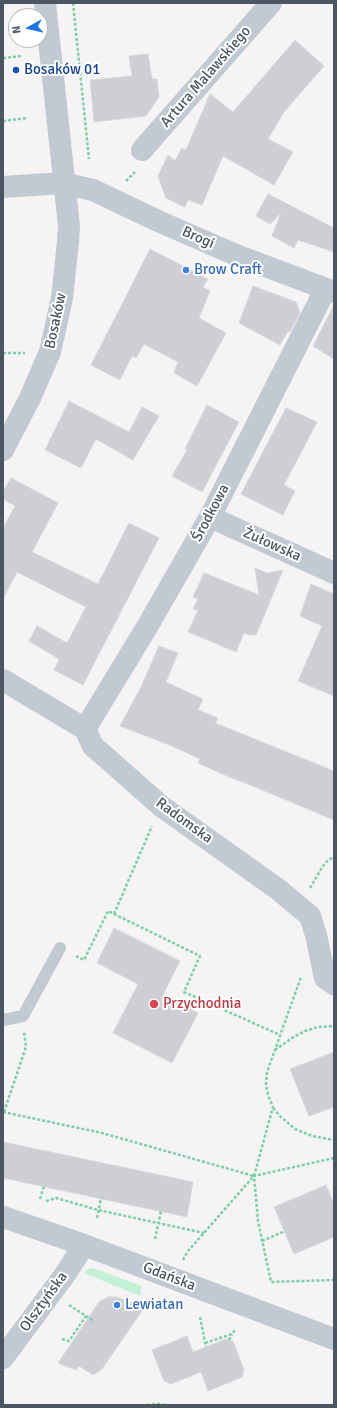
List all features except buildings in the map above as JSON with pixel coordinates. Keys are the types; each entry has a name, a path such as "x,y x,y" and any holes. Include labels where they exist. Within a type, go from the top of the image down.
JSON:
{"street":[{"name":"Bosaków","path":"3,450 30,398 50,352 62,298 68,242 69,226 45,3"},
{"name":"Artura Malawskiego","path":"142,150 271,3"},
{"name":"Brogi","path":"3,187 64,183 93,190 158,221 236,255 330,291"},
{"name":"Środkowa","path":"86,729 210,517 330,291"},
{"name":"Żułowska","path":"210,517 334,573"},
{"path":"3,680 86,729"},
{"name":"Radomska","path":"86,729 93,746 161,806 279,890 310,916"},
{"path":"310,916 316,935 325,978 334,984"},
{"name":"Gdańska","path":"3,1217 84,1245 334,1339"},
{"name":"Olsztyńska","path":"3,1358 66,1273 84,1245"}],"lane":[{"path":"3,1020 23,1016 60,948"}],"path":[{"path":"73,3 89,159"},
{"path":"3,58 22,56"},
{"path":"3,121 28,118"},
{"path":"3,353 26,354"},
{"path":"114,914 161,806"},
{"path":"310,916 306,895 323,866 328,860 334,857"},
{"path":"60,948 84,960 108,911 200,956 184,992 280,1035"},
{"path":"303,971 267,1072 266,1084 268,1095 273,1108 295,1129 312,1136 334,1140"},
{"path":"22,1017 26,1047 4,1112 102,1133 254,1176 334,1158"},
{"path":"274,1050 304,1031 334,1026"},
{"path":"273,1108 254,1176 258,1220 271,1283 334,1280"},
{"path":"181,1264 188,1251 254,1176"},
{"path":"40,1199 44,1186"},
{"path":"46,1201 56,1198 98,1210 204,1234"},
{"path":"97,1218 101,1198"},
{"path":"155,1239 161,1211"},
{"path":"262,1241 285,1232"},
{"path":"126,1301 128,1296"},
{"path":"64,1301 94,1322"},
{"path":"62,1339 69,1341 73,1338 86,1316"},
{"path":"200,1317 206,1347"},
{"path":"229,1340 235,1330"},
{"path":"205,1343 232,1334"},
{"path":"147,1405 166,1405"}],"green space":[{"path":"93,1268 142,1286 140,1296 84,1273"}],"place":[{"name":"Bosaków 01","path":"16,70"},
{"name":"Brow Craft","path":"186,270"},
{"name":"Przychodnia","path":"154,1004"},
{"name":"Lewiatan","path":"117,1305"}]}
